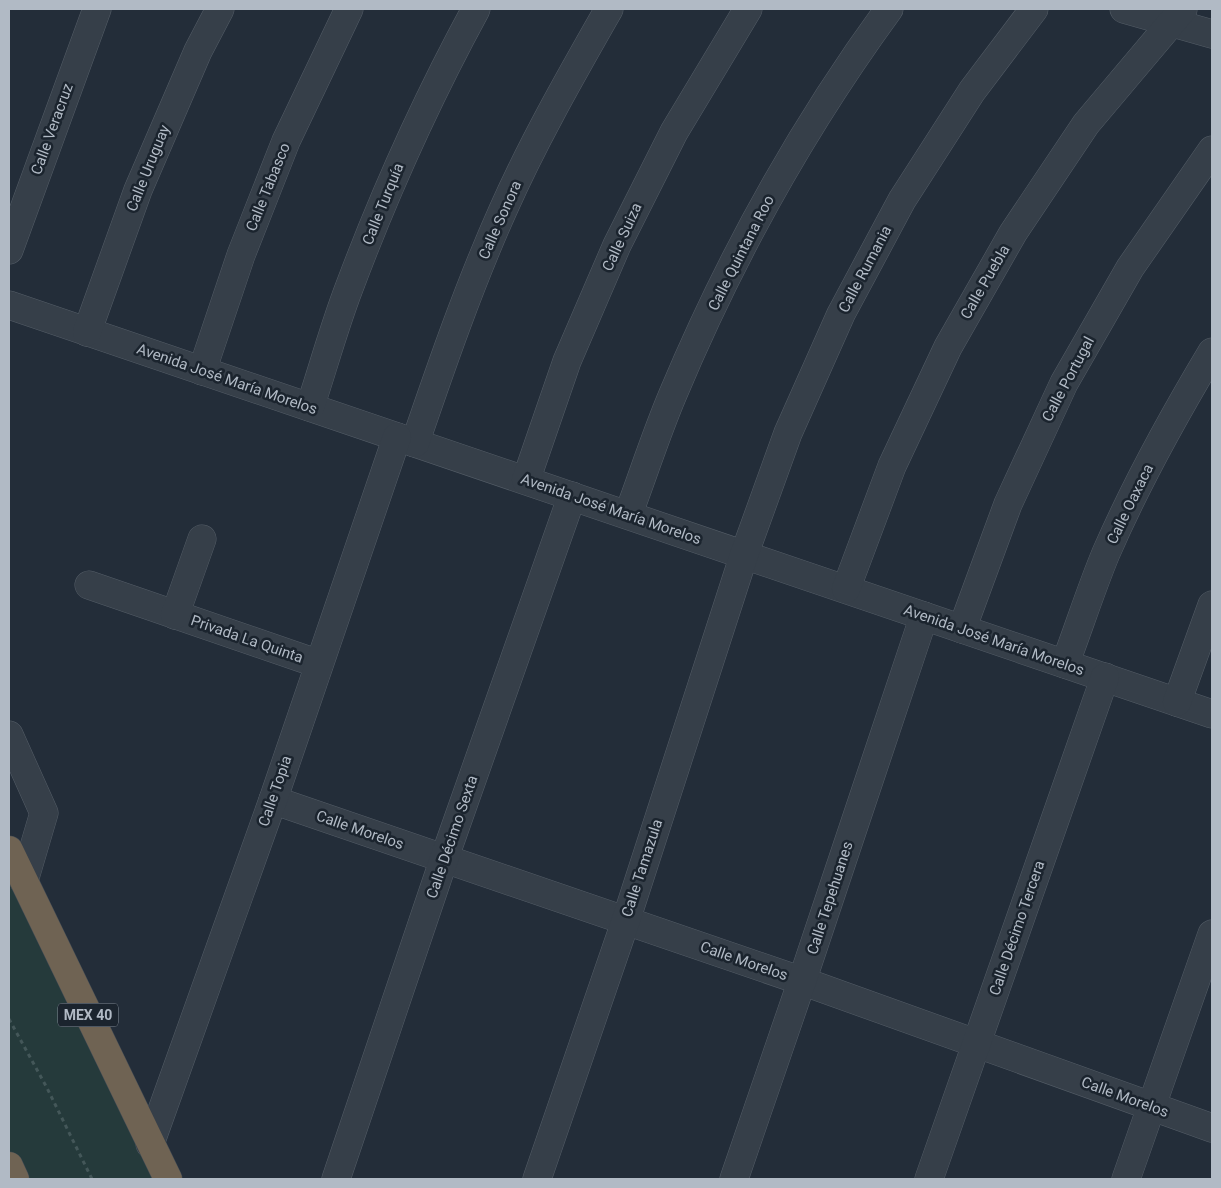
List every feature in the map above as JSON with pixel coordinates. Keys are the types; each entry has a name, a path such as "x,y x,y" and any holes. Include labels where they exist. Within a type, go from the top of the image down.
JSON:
{"highway":[{"name":"MEX 40","path":"9,850 168,1179"},
{"path":"9,1166 15,1179"}],"street":[{"name":"Calle Veracruz","path":"9,250 97,9"},
{"name":"Calle Uruguay","path":"87,332 138,190 198,51 220,9"},
{"name":"Calle Tabasco","path":"202,371 241,255 286,141 349,9"},
{"name":"Calle Turquía","path":"310,407 348,290 394,174 446,63 476,9"},
{"name":"Calle Sonora","path":"406,440 504,209 559,97 610,9"},
{"name":"Calle Suiza","path":"526,480 567,361 617,245 674,132 748,9"},
{"name":"Calle Quintana Roo","path":"628,515 672,395 725,279 785,166 853,58 889,9"},
{"name":"Calle Rumania","path":"744,555 788,433 841,314 902,200 972,91 1034,9"},
{"path":"1124,9 1176,15 1212,34"},
{"name":"Calle Puebla","path":"846,590 892,466 948,347 1008,241 1086,124 1176,15"},
{"name":"Calle Portugal","path":"962,628 1008,504 1064,383 1130,268 1212,150"},
{"name":"Avenida José María Morelos","path":"9,305 1212,714"},
{"name":"Calle Oaxaca","path":"1065,664 1106,554 1136,489 1180,404 1212,352"},
{"name":"Calle Topia","path":"150,1144 273,800 319,664 406,440"},
{"name":"Calle Décimo Sexta","path":"336,1179 444,859 572,496"},
{"name":"Privada La Quinta","path":"175,615 202,539"},
{"name":"Calle Tamazula","path":"537,1179 626,920 744,555"},
{"name":"Privada La Quinta","path":"90,585 319,664"},
{"path":"1177,702 1212,604"},
{"name":"Calle Tepehuanes","path":"734,1179 924,616"},
{"name":"Calle Décimo Tercera","path":"929,1179 1105,677"},
{"path":"9,735 44,813 24,881"},
{"name":"Calle Morelos","path":"273,800 626,920 1212,1128"},
{"path":"1126,1179 1212,934"}],"path":[{"path":"9,1019 47,1088 92,1179"}],"green space":[{"path":"9,858 165,1179 20,1179 9,1157"}]}
